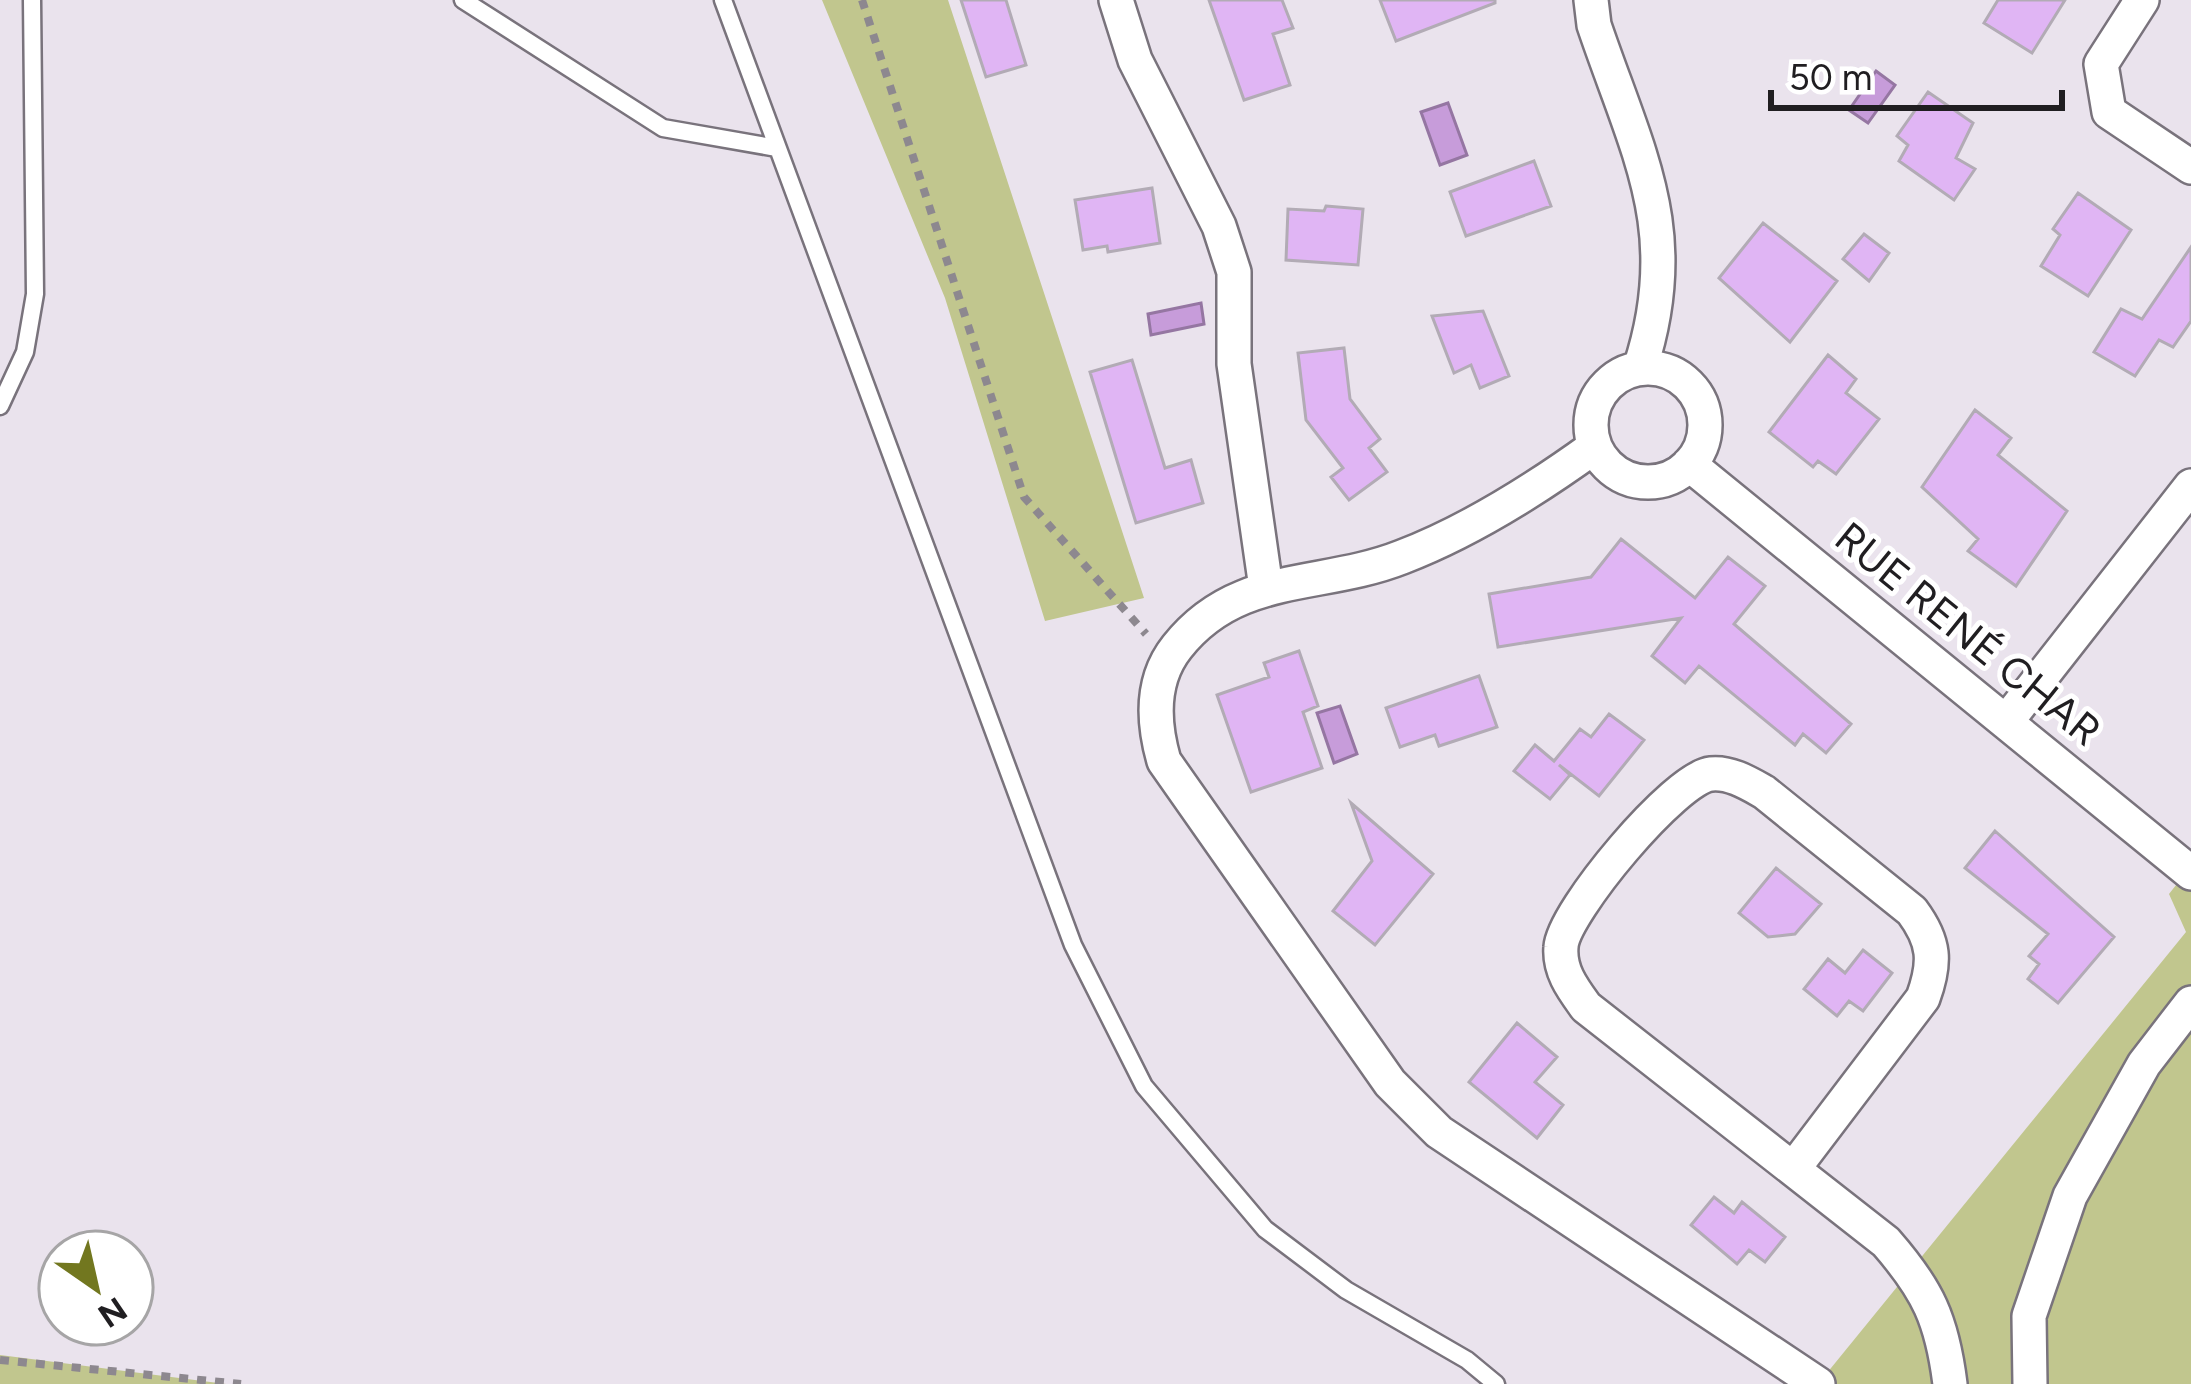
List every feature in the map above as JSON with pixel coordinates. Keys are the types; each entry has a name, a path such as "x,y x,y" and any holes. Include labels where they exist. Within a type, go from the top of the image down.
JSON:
{"street":[{"path":"1116,0 1135,60 1220,226 1234,272 1234,364 1266,588"},
{"path":"1591,0 1594,25 1653,189 1658,222 1658,313 1640,368"},
{"path":"2142,0 2101,64 2109,112 2191,167"},
{"path":"1640,368 1663,369 1696,393 1705,429 1689,464 1649,482 1629,479 1605,464 1594,447 1591,417 1598,395 1621,374 1640,368"},
{"path":"1594,447 1537,488 1401,558 1266,588 1198,620 1167,659 1154,708 1164,761 1390,1083 1439,1132 1818,1384"},
{"name":"RUE RENÉ CHAR","path":"1689,464 2191,873"},
{"path":"2006,722 2191,486"},
{"path":"1794,1168 1923,998 1935,967 1930,935 1912,910 1764,792 1738,778 1710,773 1675,790 1570,918 1561,946 1566,978 1586,1006 1732,1126 1794,1168 1886,1242 1924,1286 1942,1332 1950,1384"},
{"path":"2030,1384 2029,1316 2070,1196 2144,1064 2191,1003"}],"lane":[{"path":"0,406 25,352 35,294 32,0"},
{"path":"463,0 663,128 777,148"},
{"path":"723,0 1073,944 1144,1086 1265,1229 1346,1290 1467,1360 1496,1384"}],"path":[{"path":"862,0 1024,497 1167,659"},
{"path":"0,1360 241,1384"}],"green space":[{"path":"822,0 948,0 1144,598 1045,621 945,298"},
{"path":"2191,866 2191,1384 1818,1384 2186,932 2169,894"},
{"path":"0,1355 226,1384 0,1384"}],"shaded area":[{"path":"1876,71 1895,85 1868,123 1849,110"},
{"path":"1448,103 1467,155 1440,165 1421,112"},
{"path":"1201,303 1204,324 1151,335 1148,314"},
{"path":"1340,706 1357,754 1334,763 1317,713"}],"building":[{"path":"961,0 1006,0 1026,65 986,77"},
{"path":"1209,0 1282,0 1293,28 1273,34 1290,85 1244,100"},
{"path":"1380,0 1495,0 1495,3 1396,41"},
{"path":"1998,0 2065,0 2032,53 1984,23"},
{"path":"1928,92 1973,123 1956,158 1975,169 1954,200 1899,161 1908,145 1897,136"},
{"path":"1534,161 1551,206 1466,236 1450,192"},
{"path":"1152,188 1160,243 1108,252 1107,246 1083,250 1075,200"},
{"path":"2078,193 2131,230 2088,296 2041,266 2060,235 2053,229"},
{"path":"1326,206 1363,209 1358,265 1286,260 1288,209 1324,211"},
{"path":"1763,223 1837,281 1790,342 1719,278"},
{"path":"1864,234 1889,253 1869,281 1843,259"},
{"path":"2191,247 2191,321 2173,347 2159,340 2135,376 2094,352 2121,309 2142,319"},
{"path":"1483,311 1509,376 1480,388 1471,365 1454,373 1432,316"},
{"path":"1344,348 1350,399 1380,439 1369,448 1387,472 1349,500 1331,477 1343,468 1306,420 1298,353"},
{"path":"1828,355 1856,379 1846,393 1879,419 1836,474 1818,461 1813,467 1769,432"},
{"path":"1132,360 1165,468 1191,460 1203,503 1136,523 1090,372"},
{"path":"1975,410 2011,438 1998,455 2067,511 2016,586 1968,551 1978,539 1922,487"},
{"path":"1621,539 1695,598 1728,557 1765,586 1734,624 1851,724 1826,753 1803,734 1795,745 1699,666 1685,683 1652,656 1681,618 1498,647 1489,594 1591,577"},
{"path":"1299,651 1318,706 1303,712 1322,768 1251,792 1217,695 1269,677 1264,663"},
{"path":"1479,676 1497,727 1439,746 1435,735 1400,747 1386,708"},
{"path":"1609,714 1644,740 1599,796 1559,765 1570,775 1550,799 1514,771 1535,745 1554,761 1580,729 1591,737"},
{"path":"1351,803 1433,874 1375,945 1333,911 1372,861"},
{"path":"1995,831 2114,937 2058,1003 2028,979 2039,964 2029,956 2048,934 1965,868"},
{"path":"1776,868 1821,904 1795,934 1768,937 1739,913"},
{"path":"1863,950 1892,973 1863,1011 1849,1001 1837,1016 1804,989 1828,959 1845,973"},
{"path":"1517,1023 1557,1057 1535,1082 1563,1105 1537,1138 1469,1082"},
{"path":"1714,1197 1734,1213 1742,1202 1785,1237 1765,1262 1749,1250 1737,1264 1691,1225"}]}
